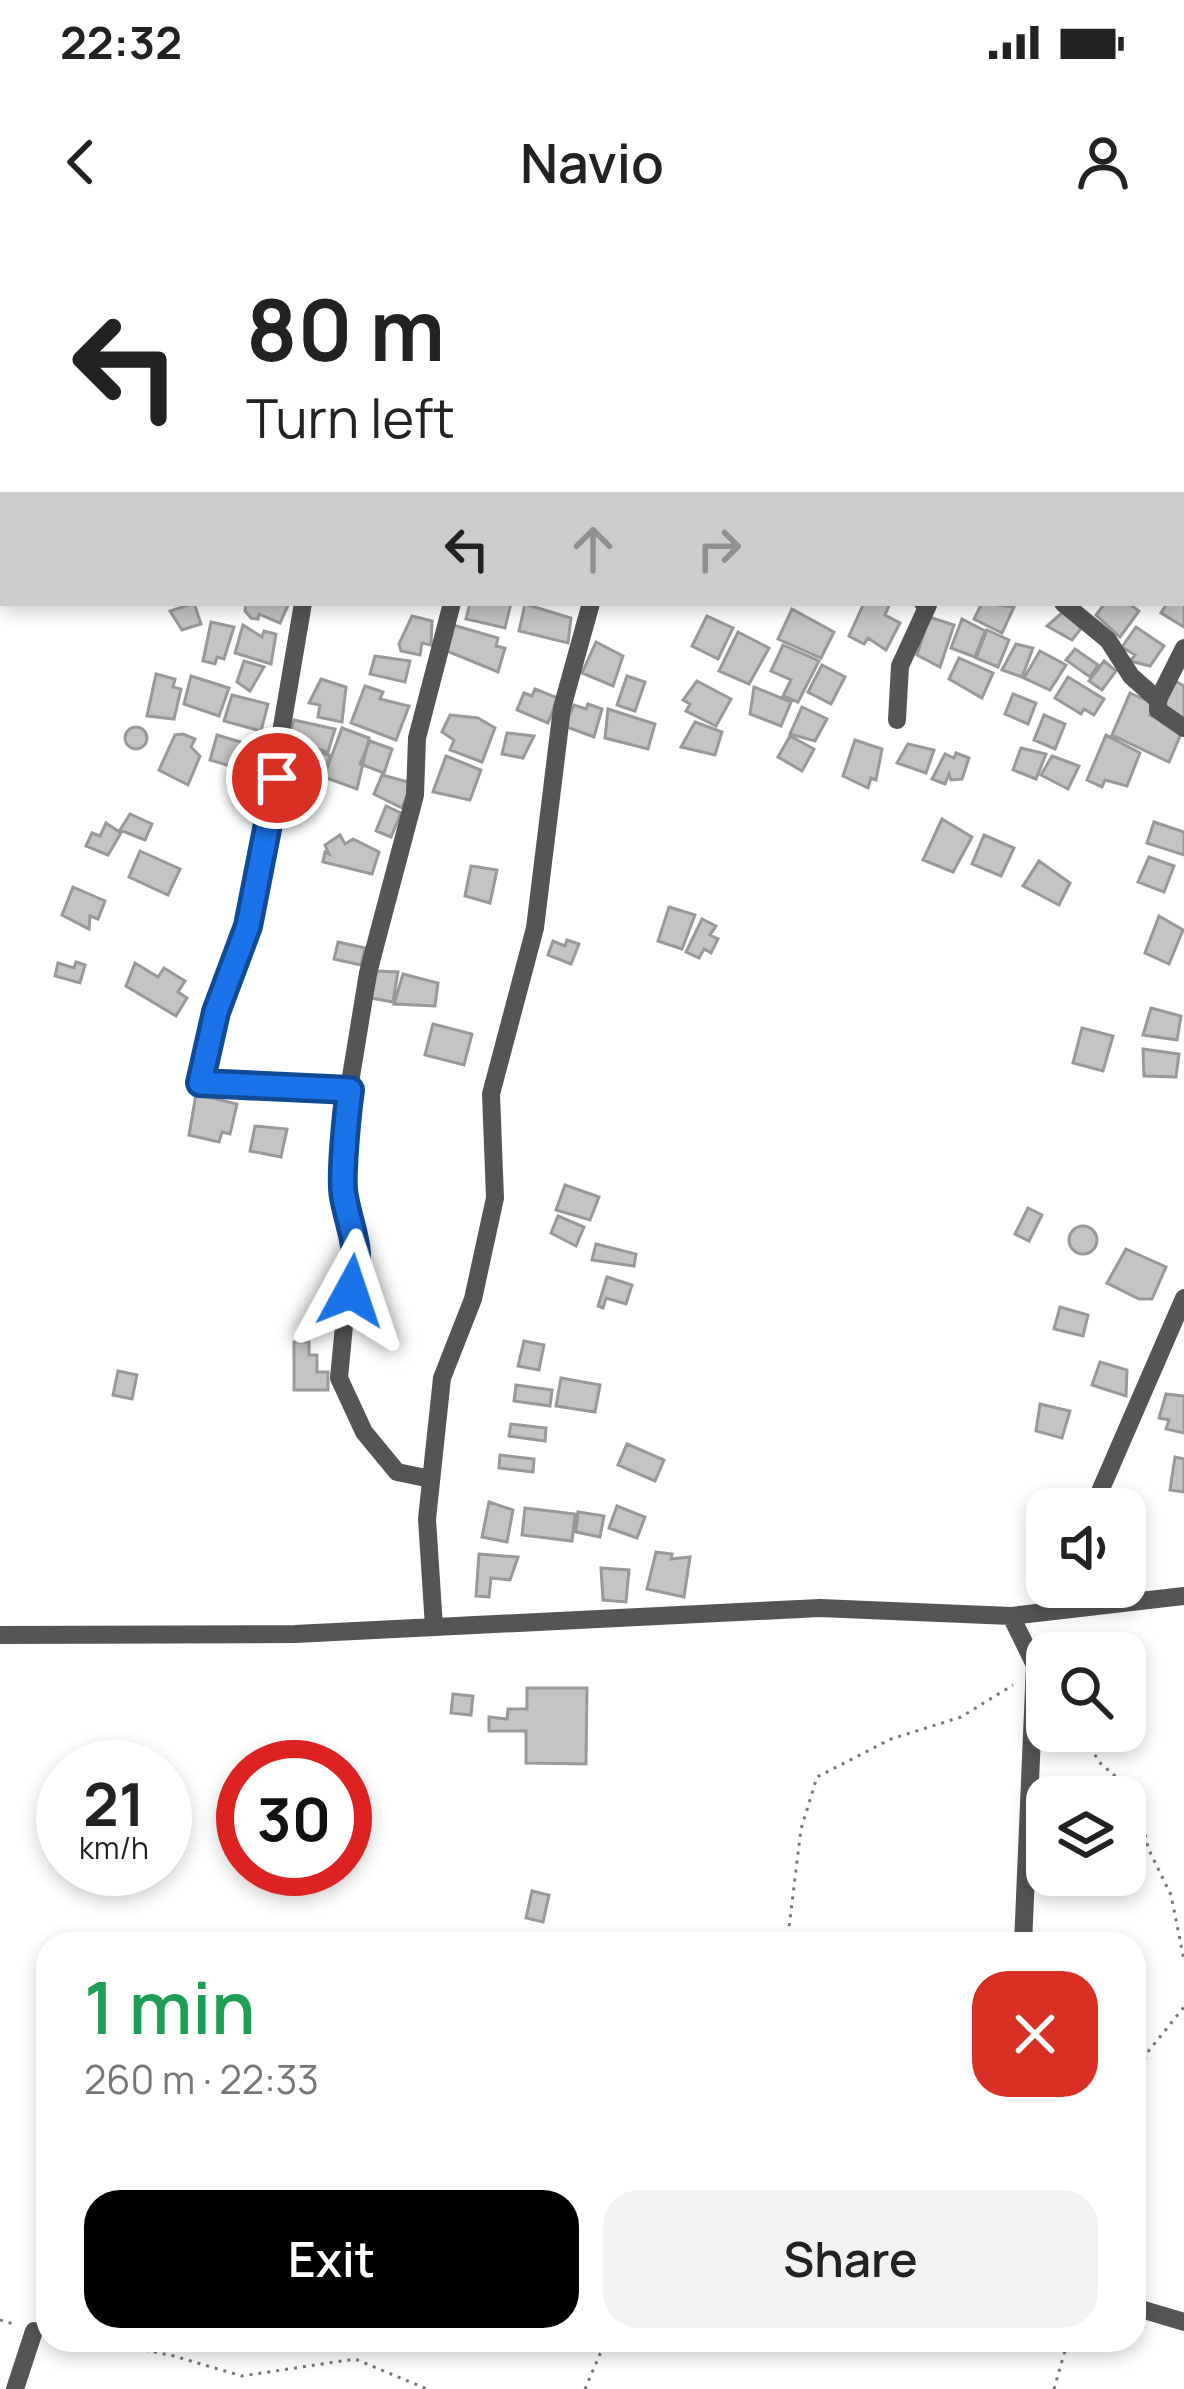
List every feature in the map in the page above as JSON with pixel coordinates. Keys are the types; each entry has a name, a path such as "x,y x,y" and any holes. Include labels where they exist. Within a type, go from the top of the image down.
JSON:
{"street":[{"path":"302,606 248,926 216,1012 200,1083 350,1090"},
{"path":"431,1479 397,1472 364,1432 339,1378 345,1315 358,1267 356,1228 343,1194 350,1090 368,973 415,795 417,738 451,606"},
{"path":"434,1627 427,1519 442,1378 473,1299 495,1198 491,1094 535,928 545,830 558,773 562,708 590,606"},
{"path":"897,720 900,666 928,606"},
{"path":"1068,606 1108,640 1131,676 1158,700"},
{"path":"1184,648 1158,700 1158,710 1184,728"},
{"path":"1101,1488 1184,1298"},
{"path":"1146,1595 1184,1596"},
{"path":"0,1635 295,1634 802,1608 1011,1616 1044,1608"},
{"path":"1011,1616 1026,1647"},
{"path":"1024,1932 1031,1752"},
{"path":"1146,2311 1184,2322"},
{"path":"15,2389 34,2331"}],"path":[{"path":"789,1932 801,1829 817,1778 891,1738 961,1717 1006,1692 1026,1673"},
{"path":"1094,1752 1137,1795 1148,1848 1171,1895 1184,1960"},
{"path":"1146,2055 1184,2007"},
{"path":"154,2352 242,2376 355,2359 427,2389"},
{"path":"586,2389 601,2352"},
{"path":"1054,2389 1065,2352"}],"building":[{"path":"195,606 201,624 182,630 170,611"},
{"path":"246,606 288,606 280,623 259,614 258,619 251,618"},
{"path":"469,606 510,606 505,628 466,619"},
{"path":"525,606 571,618 568,643 519,631"},
{"path":"863,606 889,606 885,615 900,623 886,650 868,638 864,644 849,636"},
{"path":"980,606 1014,607 1002,633 974,619"},
{"path":"1103,606 1132,606 1139,611 1120,637 1096,615"},
{"path":"1165,606 1184,606 1184,627 1161,613"},
{"path":"792,609 834,632 821,658 778,639"},
{"path":"1063,612 1083,626 1072,640 1047,626"},
{"path":"412,616 432,621 431,645 422,643 420,655 401,651 399,644"},
{"path":"707,616 733,628 718,659 692,646"},
{"path":"929,617 954,625 940,667 917,655"},
{"path":"962,619 985,631 975,657 951,648"},
{"path":"211,622 234,627 224,659 217,657 215,664 203,661"},
{"path":"243,625 262,637 264,631 276,634 271,664 235,653"},
{"path":"453,625 498,638 496,646 505,648 498,672 447,651"},
{"path":"1136,627 1164,646 1150,666 1130,661 1135,655 1122,647"},
{"path":"987,630 1009,640 998,667 976,658"},
{"path":"738,632 769,648 749,684 719,671"},
{"path":"596,642 623,656 613,686 582,673"},
{"path":"1016,644 1033,648 1022,677 1002,670"},
{"path":"783,645 819,661 798,702 783,696 791,680 771,671"},
{"path":"1075,649 1098,665 1090,677 1066,660"},
{"path":"1040,651 1066,665 1050,690 1024,678"},
{"path":"375,656 410,661 405,682 370,674"},
{"path":"959,658 993,673 982,698 949,679"},
{"path":"244,661 264,667 250,691 237,682"},
{"path":"1104,661 1116,671 1102,690 1089,681"},
{"path":"822,665 845,677 831,704 808,692"},
{"path":"156,674 175,679 173,687 181,689 174,719 147,716"},
{"path":"191,676 229,688 219,716 184,704"},
{"path":"627,676 645,682 635,711 617,705"},
{"path":"1068,677 1104,699 1094,715 1084,709 1081,714 1055,698"},
{"path":"321,679 346,687 342,722 318,717 320,705 309,703"},
{"path":"697,681 731,699 716,726 686,711 690,704 683,700"},
{"path":"1175,681 1184,686 1184,724 1160,711"},
{"path":"365,686 383,692 380,699 409,706 396,740 351,723"},
{"path":"754,687 791,702 781,726 750,714"},
{"path":"535,689 558,698 548,723 517,710 524,693 532,696"},
{"path":"1130,693 1155,704 1150,715 1183,729 1169,762 1112,735"},
{"path":"1013,694 1036,703 1028,724 1005,714"},
{"path":"232,695 268,704 261,731 224,721"},
{"path":"588,704 602,709 594,737 564,726 574,705 586,709"},
{"path":"802,707 827,719 815,741 790,734"},
{"path":"608,709 655,724 648,749 605,738"},
{"path":"450,715 478,718 495,728 482,762 450,750 454,740 442,732"},
{"path":"1044,715 1065,724 1055,749 1034,740"},
{"path":"294,720 335,729 328,752 288,740"},
{"path":"695,722 722,732 715,755 681,747"},
{"path":"136,727 147,738 136,749 125,738"},
{"path":"342,728 369,738 357,789 324,777"},
{"path":"507,733 534,736 523,758 502,754"},
{"path":"175,735 195,739 191,747 200,756 188,785 159,770"},
{"path":"217,735 244,743 237,768 210,760"},
{"path":"1106,735 1140,753 1127,786 1105,780 1102,787 1087,780"},
{"path":"790,736 814,749 802,771 778,757"},
{"path":"855,740 882,749 876,780 871,778 868,788 843,776"},
{"path":"370,741 392,749 384,773 360,764"},
{"path":"248,744 272,751 265,775 241,768"},
{"path":"908,744 934,750 926,773 897,763"},
{"path":"296,747 330,755 327,766 293,758"},
{"path":"1021,748 1046,754 1036,779 1013,770"},
{"path":"956,753 969,758 962,779 951,780 949,774 945,784 932,779 945,754 954,758"},
{"path":"446,756 481,770 470,800 433,792"},
{"path":"1052,756 1079,766 1068,789 1041,775"},
{"path":"382,775 412,783 402,808 374,794"},
{"path":"295,779 323,786 314,811 284,803 287,793 294,795"},
{"path":"386,806 401,813 391,837 376,831"},
{"path":"130,814 152,824 145,840 120,830"},
{"path":"942,819 972,837 953,872 923,860"},
{"path":"1154,822 1184,832 1184,855 1147,843"},
{"path":"106,823 121,833 108,855 86,846 92,833 100,836"},
{"path":"340,835 345,844 353,839 379,852 372,874 323,862 325,852 329,854 325,845"},
{"path":"984,835 1014,848 1001,876 972,864"},
{"path":"140,851 180,869 168,895 129,877"},
{"path":"1149,857 1174,866 1164,892 1138,882"},
{"path":"1039,861 1070,883 1059,905 1023,886"},
{"path":"471,866 497,870 490,903 465,896"},
{"path":"73,887 105,901 98,919 90,916 89,929 62,915"},
{"path":"669,907 695,915 682,949 658,941"},
{"path":"1159,916 1183,930 1169,964 1145,953"},
{"path":"702,919 716,926 710,935 718,939 711,953 704,949 699,958 686,952"},
{"path":"567,940 579,944 571,964 548,955 553,941 565,946"},
{"path":"338,942 365,948 361,965 334,959"},
{"path":"76,962 85,965 80,983 55,976 58,963 74,968"},
{"path":"135,963 158,977 164,968 185,981 178,992 187,998 176,1016 126,986"},
{"path":"377,971 398,972 393,1002 371,998"},
{"path":"403,974 438,983 435,1006 394,1004"},
{"path":"1151,1008 1181,1016 1177,1040 1143,1035"},
{"path":"433,1024 472,1034 464,1065 425,1055"},
{"path":"1082,1028 1113,1036 1103,1071 1073,1063"},
{"path":"1143,1049 1179,1054 1176,1077 1144,1076"},
{"path":"196,1094 237,1104 230,1134 222,1132 219,1142 189,1135"},
{"path":"255,1126 287,1129 281,1157 250,1151"},
{"path":"565,1185 599,1197 590,1220 556,1210"},
{"path":"1028,1208 1042,1215 1029,1241 1015,1234"},
{"path":"558,1216 584,1227 576,1246 551,1233"},
{"path":"1083,1226 1093,1230 1097,1240 1093,1250 1083,1254 1073,1250 1069,1240 1073,1230"},
{"path":"596,1244 636,1254 634,1266 592,1260"},
{"path":"1126,1249 1166,1267 1152,1299 1139,1299 1107,1283"},
{"path":"607,1277 632,1285 626,1304 606,1298 603,1308 598,1306"},
{"path":"1060,1307 1088,1315 1083,1336 1054,1329"},
{"path":"524,1341 544,1345 539,1370 518,1366"},
{"path":"294,1342 309,1342 309,1355 317,1355 317,1372 328,1372 328,1390 294,1390"},
{"path":"1100,1362 1127,1370 1126,1396 1092,1385"},
{"path":"118,1371 137,1375 132,1399 113,1395"},
{"path":"561,1378 600,1385 595,1412 556,1406"},
{"path":"516,1385 552,1390 550,1406 514,1401"},
{"path":"1166,1394 1184,1396 1184,1433 1166,1429 1169,1420 1159,1418"},
{"path":"1040,1404 1070,1411 1062,1438 1036,1431"},
{"path":"511,1424 546,1428 545,1441 509,1436"},
{"path":"627,1444 664,1460 655,1481 618,1465"},
{"path":"500,1455 534,1459 533,1472 499,1468"},
{"path":"1175,1457 1184,1459 1184,1492 1170,1490"},
{"path":"489,1502 513,1510 507,1542 482,1537"},
{"path":"617,1506 645,1517 637,1538 609,1528"},
{"path":"525,1508 575,1514 572,1541 522,1535"},
{"path":"578,1512 604,1516 600,1537 576,1532"},
{"path":"656,1552 672,1554 671,1559 690,1557 684,1597 647,1589"},
{"path":"479,1554 518,1557 510,1580 491,1578 489,1597 476,1596"},
{"path":"601,1568 629,1570 626,1602 603,1600"},
{"path":"527,1688 587,1688 586,1764 526,1763 526,1731 489,1731 489,1717 507,1719 508,1709 527,1709"},
{"path":"453,1694 473,1696 471,1715 451,1713"},
{"path":"532,1891 549,1895 543,1922 526,1918"}],"route":[{"path":"277,778 248,926 216,1012 200,1083 350,1090 343,1194 356,1228 358,1267 351,1291"}]}
